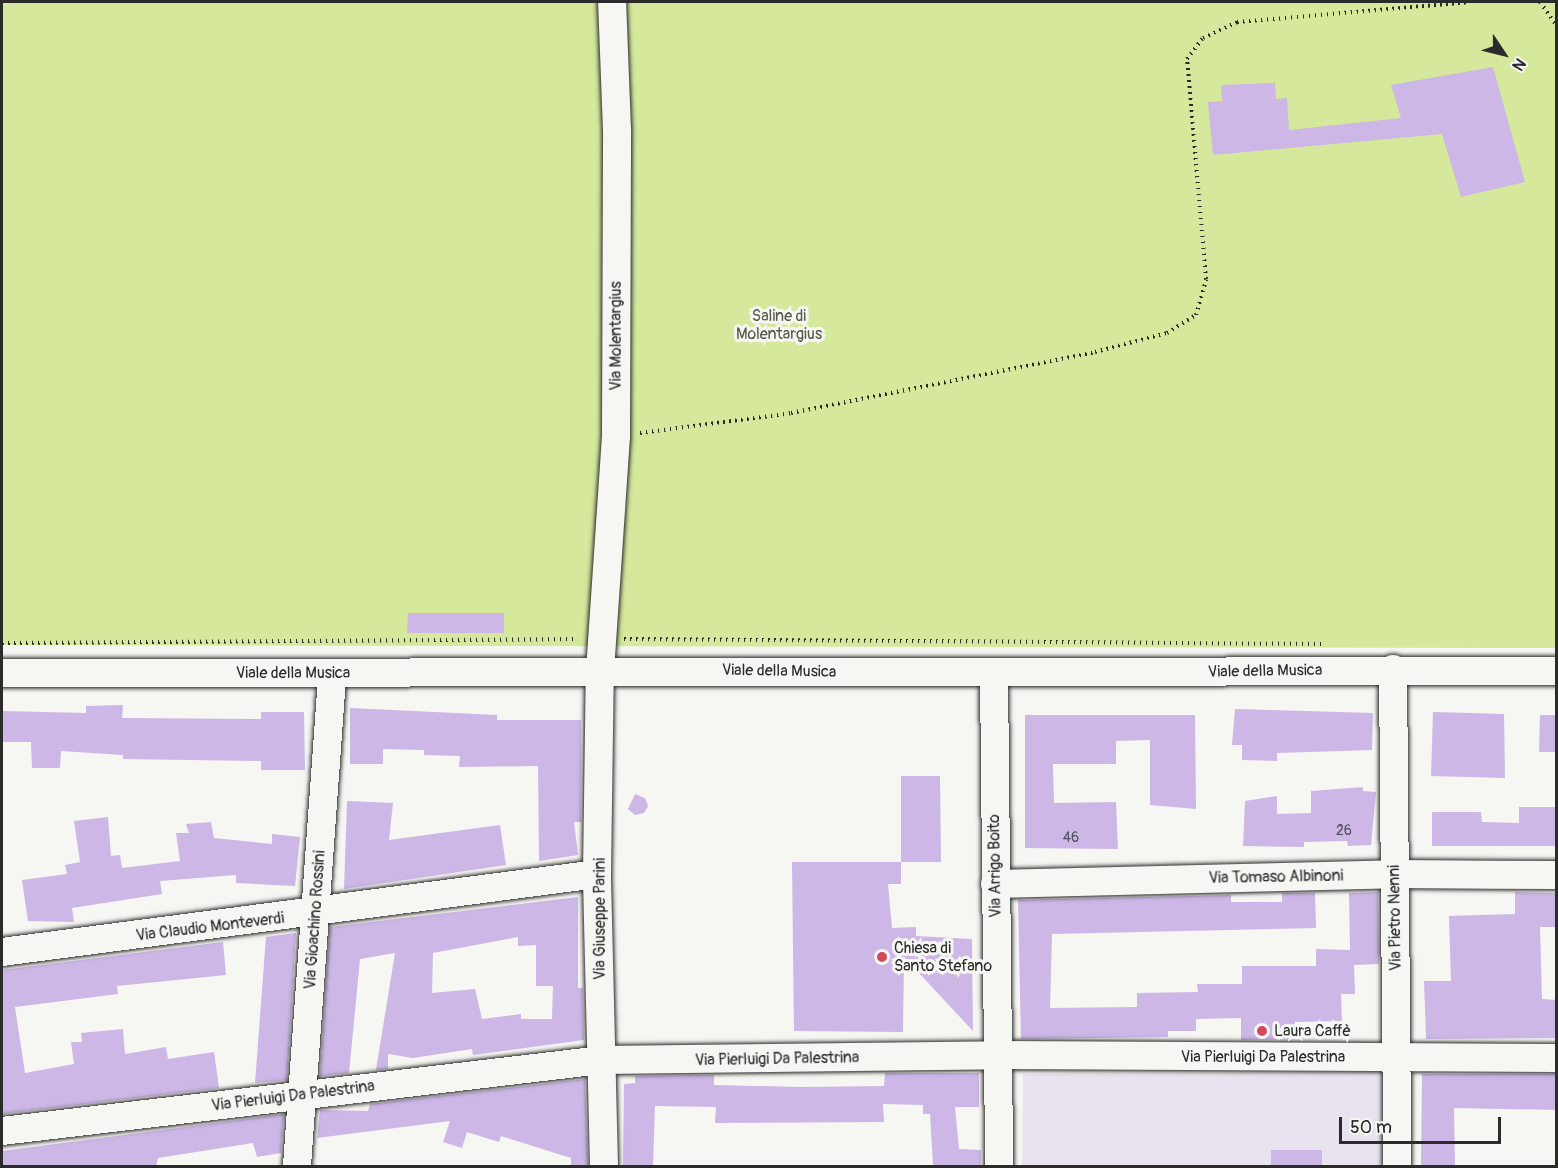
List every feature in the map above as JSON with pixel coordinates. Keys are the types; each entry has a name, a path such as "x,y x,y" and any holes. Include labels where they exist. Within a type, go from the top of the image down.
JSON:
{"street":[{"name":"Via Molentargius","path":"600,671 616,436 617,130 612,2"},
{"name":"Viale della Musica","path":"2,673 600,671 994,674 1393,669 1557,670"},
{"name":"Via Pietro Nenni","path":"1393,669 1397,1167"},
{"name":"Via Giuseppe Parini","path":"600,671 597,874 604,1167"},
{"name":"Via Gioachino Rossini","path":"297,1167 332,673"},
{"name":"Via Arrigo Boito","path":"994,674 995,884 1000,1055 999,1167"},
{"name":"Via Claudio Monteverdi","path":"2,952 315,915 597,874"},
{"name":"Via Tomaso Albinoni","path":"995,884 1395,874 1557,875"},
{"name":"Via Pierluigi Da Palestrina","path":"2,1131 602,1060 1000,1055 1557,1058"}],"path":[{"path":"616,436 791,413 1095,352 1167,333 1196,315 1206,279 1187,59 1203,38 1237,22 1468,2"},
{"path":"1540,2 1557,25"},
{"path":"2,643 602,639 1330,644"}],"shaded area":[{"path":"1390,1072 1389,1166 1022,1166 1023,1074"}],"green space":[{"name":"Saline di Molentargius","path":"2,2 1556,2 1556,648 2,645"}],"building":[{"path":"1493,67 1525,182 1461,197 1442,134 1213,155 1208,102 1222,101 1221,85 1275,83 1276,99 1287,98 1289,130 1401,118 1391,85"},
{"path":"408,613 504,613 504,633 407,633"},
{"path":"123,705 122,718 261,719 261,712 304,712 305,770 261,770 261,761 123,759 123,755 61,751 60,768 32,768 31,742 2,742 2,711 86,713 86,706"},
{"path":"350,708 497,715 497,720 581,720 581,822 574,822 578,855 539,861 538,766 459,767 460,756 424,755 424,750 383,749 383,764 350,764"},
{"path":"1235,709 1373,713 1372,750 1277,753 1277,761 1242,760 1242,745 1232,745"},
{"path":"1433,712 1504,714 1505,778 1431,776"},
{"path":"1025,715 1195,715 1196,809 1150,805 1150,740 1116,741 1116,764 1053,764 1054,803 1116,802 1118,849 1025,848"},
{"path":"1540,715 1557,715 1557,752 1539,752"},
{"path":"901,776 940,776 941,862 901,862"},
{"path":"1363,787 1363,791 1376,792 1371,845 1348,846 1347,841 1304,842 1304,847 1243,846 1245,801 1277,796 1277,814 1311,813 1311,791"},
{"path":"635,794 645,798 648,806 644,813 635,815 628,809"},
{"path":"347,801 393,803 389,840 500,825 506,865 344,889"},
{"path":"1519,807 1557,807 1557,846 1432,846 1432,812 1481,812 1482,822 1519,823"},
{"path":"108,817 111,856 120,855 122,868 180,861 176,833 189,833 186,824 211,822 214,838 272,844 272,834 300,837 295,886 236,883 236,875 160,881 162,894 72,908 74,922 28,921 22,880 67,874 65,865 80,862 74,821"},
{"name":"Chiesa di Santo Stefano","path":"792,862 901,862 901,884 888,884 892,928 916,927 916,936 972,939 973,1031 904,957 903,1032 794,1031"},
{"path":"1378,892 1379,964 1354,965 1355,994 1341,994 1342,1021 1295,1022 1295,1039 1241,1040 1241,1018 1196,1019 1196,1031 1168,1031 1168,1037 1021,1039 1018,900 1231,895 1231,902 1282,902 1282,893 1315,893 1316,928 1052,934 1050,1008 1137,1007 1137,993 1198,992 1197,984 1242,984 1242,966 1316,966 1316,949 1350,950 1349,893"},
{"path":"1515,892 1557,893 1557,927 1540,927 1542,999 1557,1000 1557,1038 1426,1039 1424,981 1451,981 1449,916 1515,914"},
{"path":"578,897 578,988 583,988 584,1040 473,1055 472,1049 413,1058 388,1054 388,1069 376,1070 395,953 360,959 349,1073 320,1076 330,927","holes":["518,937 518,946 536,945 536,986 553,986 552,1019 521,1019 521,1014 482,1019 475,989 432,993 433,953"]},
{"path":"296,933 287,1080 255,1083 266,937"},
{"path":"223,942 226,975 117,986 118,994 15,1007 25,1073 74,1064 71,1042 82,1042 81,1033 123,1029 125,1054 166,1047 168,1059 214,1052 219,1088 2,1114 2,970"},
{"path":"885,1073 979,1073 979,1107 955,1107 959,1149 981,1150 981,1167 933,1165 930,1114 923,1114 923,1105 883,1104 884,1122 715,1123 716,1107 655,1106 653,1167 623,1167 624,1084 635,1083 635,1076 714,1075 714,1085 884,1086"},
{"path":"1422,1074 1557,1074 1557,1110 1454,1108 1455,1167 1421,1167"},
{"path":"585,1079 588,1167 571,1167 571,1158 501,1136 499,1142 467,1132 462,1148 443,1142 450,1121 317,1138 320,1110 368,1111 370,1104"},
{"path":"284,1114 281,1153 257,1157 253,1143 158,1158 156,1167 2,1167 2,1151"},
{"path":"1271,1150 1322,1150 1322,1167 1271,1167"}],"place":[{"name":"Chiesa di Santo Stefano","path":"882,957"},
{"name":"Laura Caffè","path":"1262,1031"}]}
